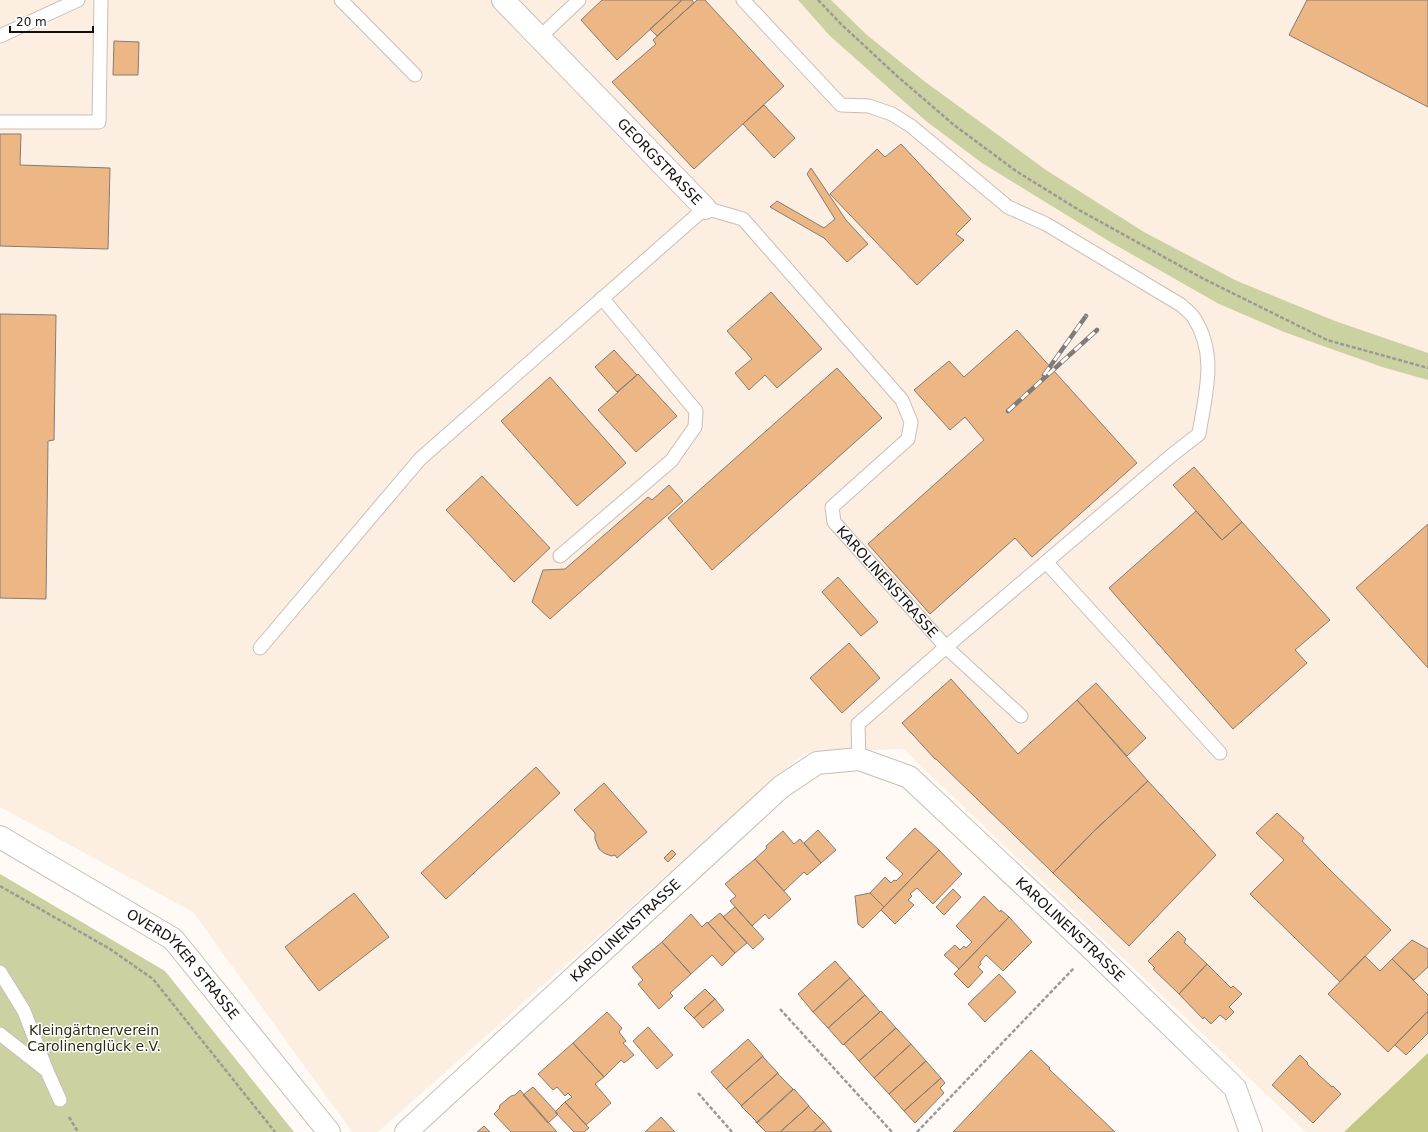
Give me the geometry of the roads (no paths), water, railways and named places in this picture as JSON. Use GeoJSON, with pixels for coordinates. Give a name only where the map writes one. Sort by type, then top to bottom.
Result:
{"type":"FeatureCollection","features":[{"type":"Feature","properties":{"kind":"street","name":"GEORGSTRASSE"},"geometry":{"type":"LineString","coordinates":[[503,0],[705,208]]}},
{"type":"Feature","properties":{"kind":"street","name":"KAROLINENSTRASSE"},"geometry":{"type":"LineString","coordinates":[[406,1132],[781,787],[817,763],[859,759],[909,777],[1092,949],[1234,1088],[1251,1132]]}},
{"type":"Feature","properties":{"kind":"street","name":"OVERDYKER STRASSE"},"geometry":{"type":"LineString","coordinates":[[0,837],[174,939],[329,1132]]}},
{"type":"Feature","properties":{"kind":"lane"},"geometry":{"type":"LineString","coordinates":[[0,36],[78,0]]}},
{"type":"Feature","properties":{"kind":"lane"},"geometry":{"type":"LineString","coordinates":[[0,122],[99,122],[100,0]]}},
{"type":"Feature","properties":{"kind":"lane"},"geometry":{"type":"LineString","coordinates":[[341,0],[414,74]]}},
{"type":"Feature","properties":{"kind":"lane"},"geometry":{"type":"LineString","coordinates":[[540,37],[579,0]]}},
{"type":"Feature","properties":{"kind":"lane"},"geometry":{"type":"LineString","coordinates":[[743,0],[842,105],[869,106],[892,114],[911,126],[1008,207],[1046,224],[1181,305],[1194,318],[1204,340],[1209,373],[1199,434],[946,647],[1021,716]]}},
{"type":"Feature","properties":{"kind":"lane"},"geometry":{"type":"LineString","coordinates":[[260,648],[420,459],[705,208]]}},
{"type":"Feature","properties":{"kind":"lane","name":"GEORGSTRASSE"},"geometry":{"type":"LineString","coordinates":[[705,208],[744,219],[902,400]]}},
{"type":"Feature","properties":{"kind":"lane"},"geometry":{"type":"LineString","coordinates":[[560,556],[670,461],[695,427],[696,411],[602,298]]}},
{"type":"Feature","properties":{"kind":"lane","name":"KAROLINENSTRASSE"},"geometry":{"type":"LineString","coordinates":[[859,759],[858,724],[946,647],[834,522],[832,507],[908,439],[912,422],[902,400]]}},
{"type":"Feature","properties":{"kind":"lane"},"geometry":{"type":"LineString","coordinates":[[1046,562],[1220,753]]}},
{"type":"Feature","properties":{"kind":"lane"},"geometry":{"type":"LineString","coordinates":[[0,972],[24,1010],[47,1071],[60,1100]]}},
{"type":"Feature","properties":{"kind":"lane"},"geometry":{"type":"LineString","coordinates":[[0,1034],[47,1071]]}},
{"type":"Feature","properties":{"kind":"railway"},"geometry":{"type":"LineString","coordinates":[[1044,375],[1086,316]]}},
{"type":"Feature","properties":{"kind":"railway"},"geometry":{"type":"LineString","coordinates":[[1008,411],[1097,330]]}},
{"type":"Feature","properties":{"kind":"park label","name":"Kleingärtnerverein Carolinenglück e.V."},"geometry":{"type":"Point","coordinates":[94,1038]}}]}
